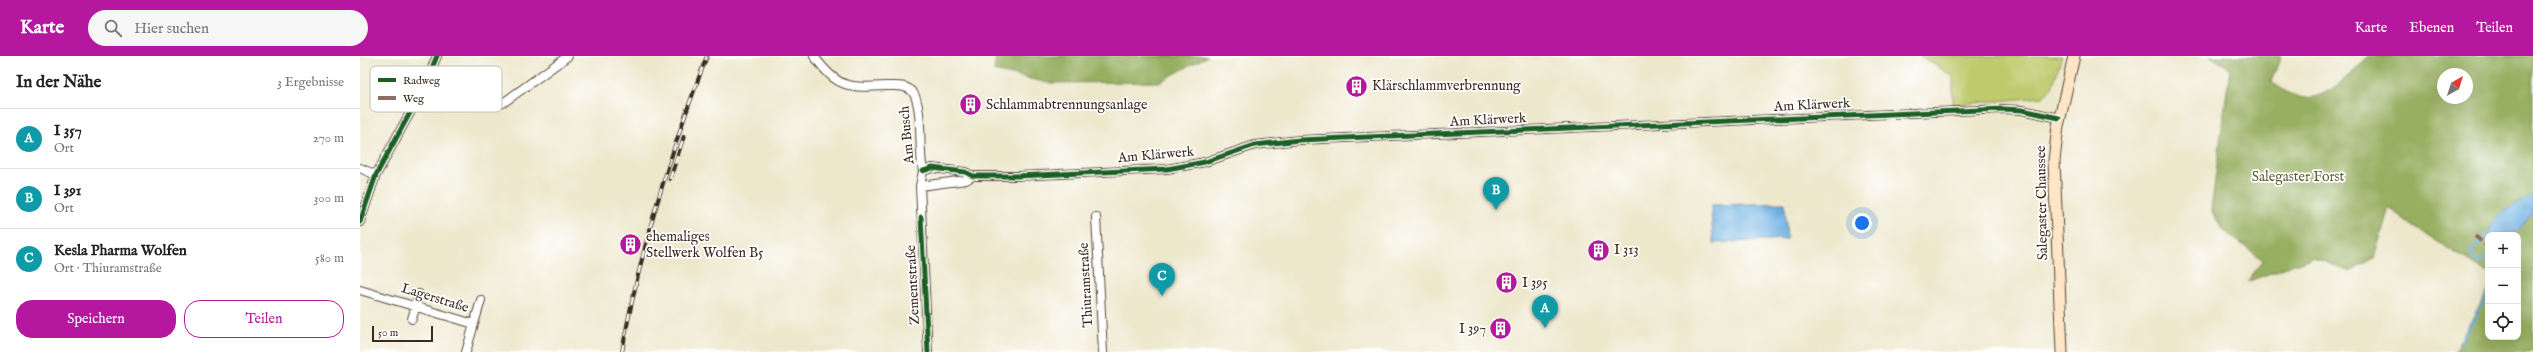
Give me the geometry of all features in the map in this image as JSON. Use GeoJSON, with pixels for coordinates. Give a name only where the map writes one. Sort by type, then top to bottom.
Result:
{"type":"FeatureCollection","features":[{"type":"Feature","properties":{"kind":"main road","name":"Salegaster Chaussee"},"geometry":{"type":"LineString","coordinates":[[2062,352],[2054,173],[2059,118],[2074,56]]}},
{"type":"Feature","properties":{"kind":"street"},"geometry":{"type":"LineString","coordinates":[[433,66],[437,56]]}},
{"type":"Feature","properties":{"kind":"street"},"geometry":{"type":"LineString","coordinates":[[502,103],[568,56]]}},
{"type":"Feature","properties":{"kind":"street","name":"Am Busch"},"geometry":{"type":"LineString","coordinates":[[814,56],[831,78],[846,86],[858,88],[897,86],[912,91],[918,104],[920,156],[923,170]]}},
{"type":"Feature","properties":{"kind":"street","name":"Am Klärwerk"},"geometry":{"type":"LineString","coordinates":[[920,186],[966,180],[973,176],[1177,168],[1205,162],[1250,146],[1286,140],[2003,109],[2022,110],[2059,118]]}},
{"type":"Feature","properties":{"kind":"street"},"geometry":{"type":"LineString","coordinates":[[360,222],[376,175],[410,112]]}},
{"type":"Feature","properties":{"kind":"street"},"geometry":{"type":"LineString","coordinates":[[360,168],[376,175]]}},
{"type":"Feature","properties":{"kind":"street","name":"Am Klärwerk"},"geometry":{"type":"LineString","coordinates":[[923,170],[932,168],[965,172],[973,176]]}},
{"type":"Feature","properties":{"kind":"street","name":"Zementstraße"},"geometry":{"type":"LineString","coordinates":[[923,170],[920,186],[928,352]]}},
{"type":"Feature","properties":{"kind":"street","name":"Thiuramstraße"},"geometry":{"type":"LineString","coordinates":[[1096,217],[1103,352]]}},
{"type":"Feature","properties":{"kind":"street","name":"Lagerstraße"},"geometry":{"type":"LineString","coordinates":[[360,290],[474,324],[466,352]]}},
{"type":"Feature","properties":{"kind":"street"},"geometry":{"type":"LineString","coordinates":[[412,319],[419,294]]}},
{"type":"Feature","properties":{"kind":"street"},"geometry":{"type":"LineString","coordinates":[[474,324],[481,300]]}},
{"type":"Feature","properties":{"kind":"green space"},"geometry":{"type":"Polygon","coordinates":[[[996,56],[1208,56],[1159,82],[1049,83],[994,71],[996,56]]]}},
{"type":"Feature","properties":{"kind":"green space"},"geometry":{"type":"Polygon","coordinates":[[[1920,56],[2062,56],[2052,88],[2043,97],[1953,105],[1953,76],[1920,56]]]}},
{"type":"Feature","properties":{"kind":"green space","name":"Salegaster Forst"},"geometry":{"type":"Polygon","coordinates":[[[2210,56],[2281,56],[2271,82],[2290,94],[2304,98],[2314,97],[2335,87],[2369,56],[2533,56],[2533,352],[2454,352],[2485,295],[2485,340],[2521,340],[2521,232],[2485,232],[2485,271],[2417,229],[2389,208],[2374,258],[2350,272],[2313,257],[2247,282],[2263,260],[2223,230],[2211,210],[2230,68],[2210,56]]]}},
{"type":"Feature","properties":{"kind":"water"},"geometry":{"type":"Polygon","coordinates":[[[2533,194],[2533,212],[2519,231],[2488,232],[2490,227],[2500,215],[2533,194]]]}},
{"type":"Feature","properties":{"kind":"water"},"geometry":{"type":"Polygon","coordinates":[[[1785,203],[1787,239],[1713,243],[1711,205],[1785,203]]]}},
{"type":"Feature","properties":{"kind":"waterway"},"geometry":{"type":"LineString","coordinates":[[2485,238],[2469,253],[2477,262],[2485,260]]}},
{"type":"Feature","properties":{"kind":"waterway"},"geometry":{"type":"LineString","coordinates":[[2460,343],[2485,299]]}},
{"type":"Feature","properties":{"kind":"railway"},"geometry":{"type":"LineString","coordinates":[[622,352],[629,314],[657,202],[693,92],[707,56]]}},
{"type":"Feature","properties":{"kind":"railway"},"geometry":{"type":"LineString","coordinates":[[670,179],[684,136]]}},
{"type":"Feature","properties":{"kind":"marked path"},"geometry":{"type":"LineString","coordinates":[[2475,236],[2485,244]]}},
{"type":"Feature","properties":{"kind":"cycle path"},"geometry":{"type":"LineString","coordinates":[[433,66],[437,56]]}},
{"type":"Feature","properties":{"kind":"cycle path"},"geometry":{"type":"LineString","coordinates":[[923,171],[932,168],[965,172],[973,176],[1017,176],[1167,169],[1205,162],[1255,145],[1300,140],[2003,109],[2022,110],[2059,118]]}},
{"type":"Feature","properties":{"kind":"cycle path"},"geometry":{"type":"LineString","coordinates":[[360,222],[376,175],[410,112]]}},
{"type":"Feature","properties":{"kind":"cycle path"},"geometry":{"type":"LineString","coordinates":[[921,217],[928,352]]}},
{"type":"Feature","properties":{"kind":"place","name":"Klärschlammverbrennung"},"geometry":{"type":"Point","coordinates":[1357,86]}},
{"type":"Feature","properties":{"kind":"place","name":"Schlammabtrennungsanlage"},"geometry":{"type":"Point","coordinates":[971,105]}},
{"type":"Feature","properties":{"kind":"place","name":"I 391"},"geometry":{"type":"Point","coordinates":[1496,210]}},
{"type":"Feature","properties":{"kind":"place","name":"ehemaliges Stellwerk Wolfen B5"},"geometry":{"type":"Point","coordinates":[630,245]}},
{"type":"Feature","properties":{"kind":"place","name":"I 313"},"geometry":{"type":"Point","coordinates":[1599,250]}},
{"type":"Feature","properties":{"kind":"place","name":"I 395"},"geometry":{"type":"Point","coordinates":[1507,283]}},
{"type":"Feature","properties":{"kind":"place","name":"Kesla Pharma Wolfen"},"geometry":{"type":"Point","coordinates":[1162,296]}},
{"type":"Feature","properties":{"kind":"place","name":"I 357"},"geometry":{"type":"Point","coordinates":[1545,328]}},
{"type":"Feature","properties":{"kind":"place","name":"I 397"},"geometry":{"type":"Point","coordinates":[1501,329]}}]}
